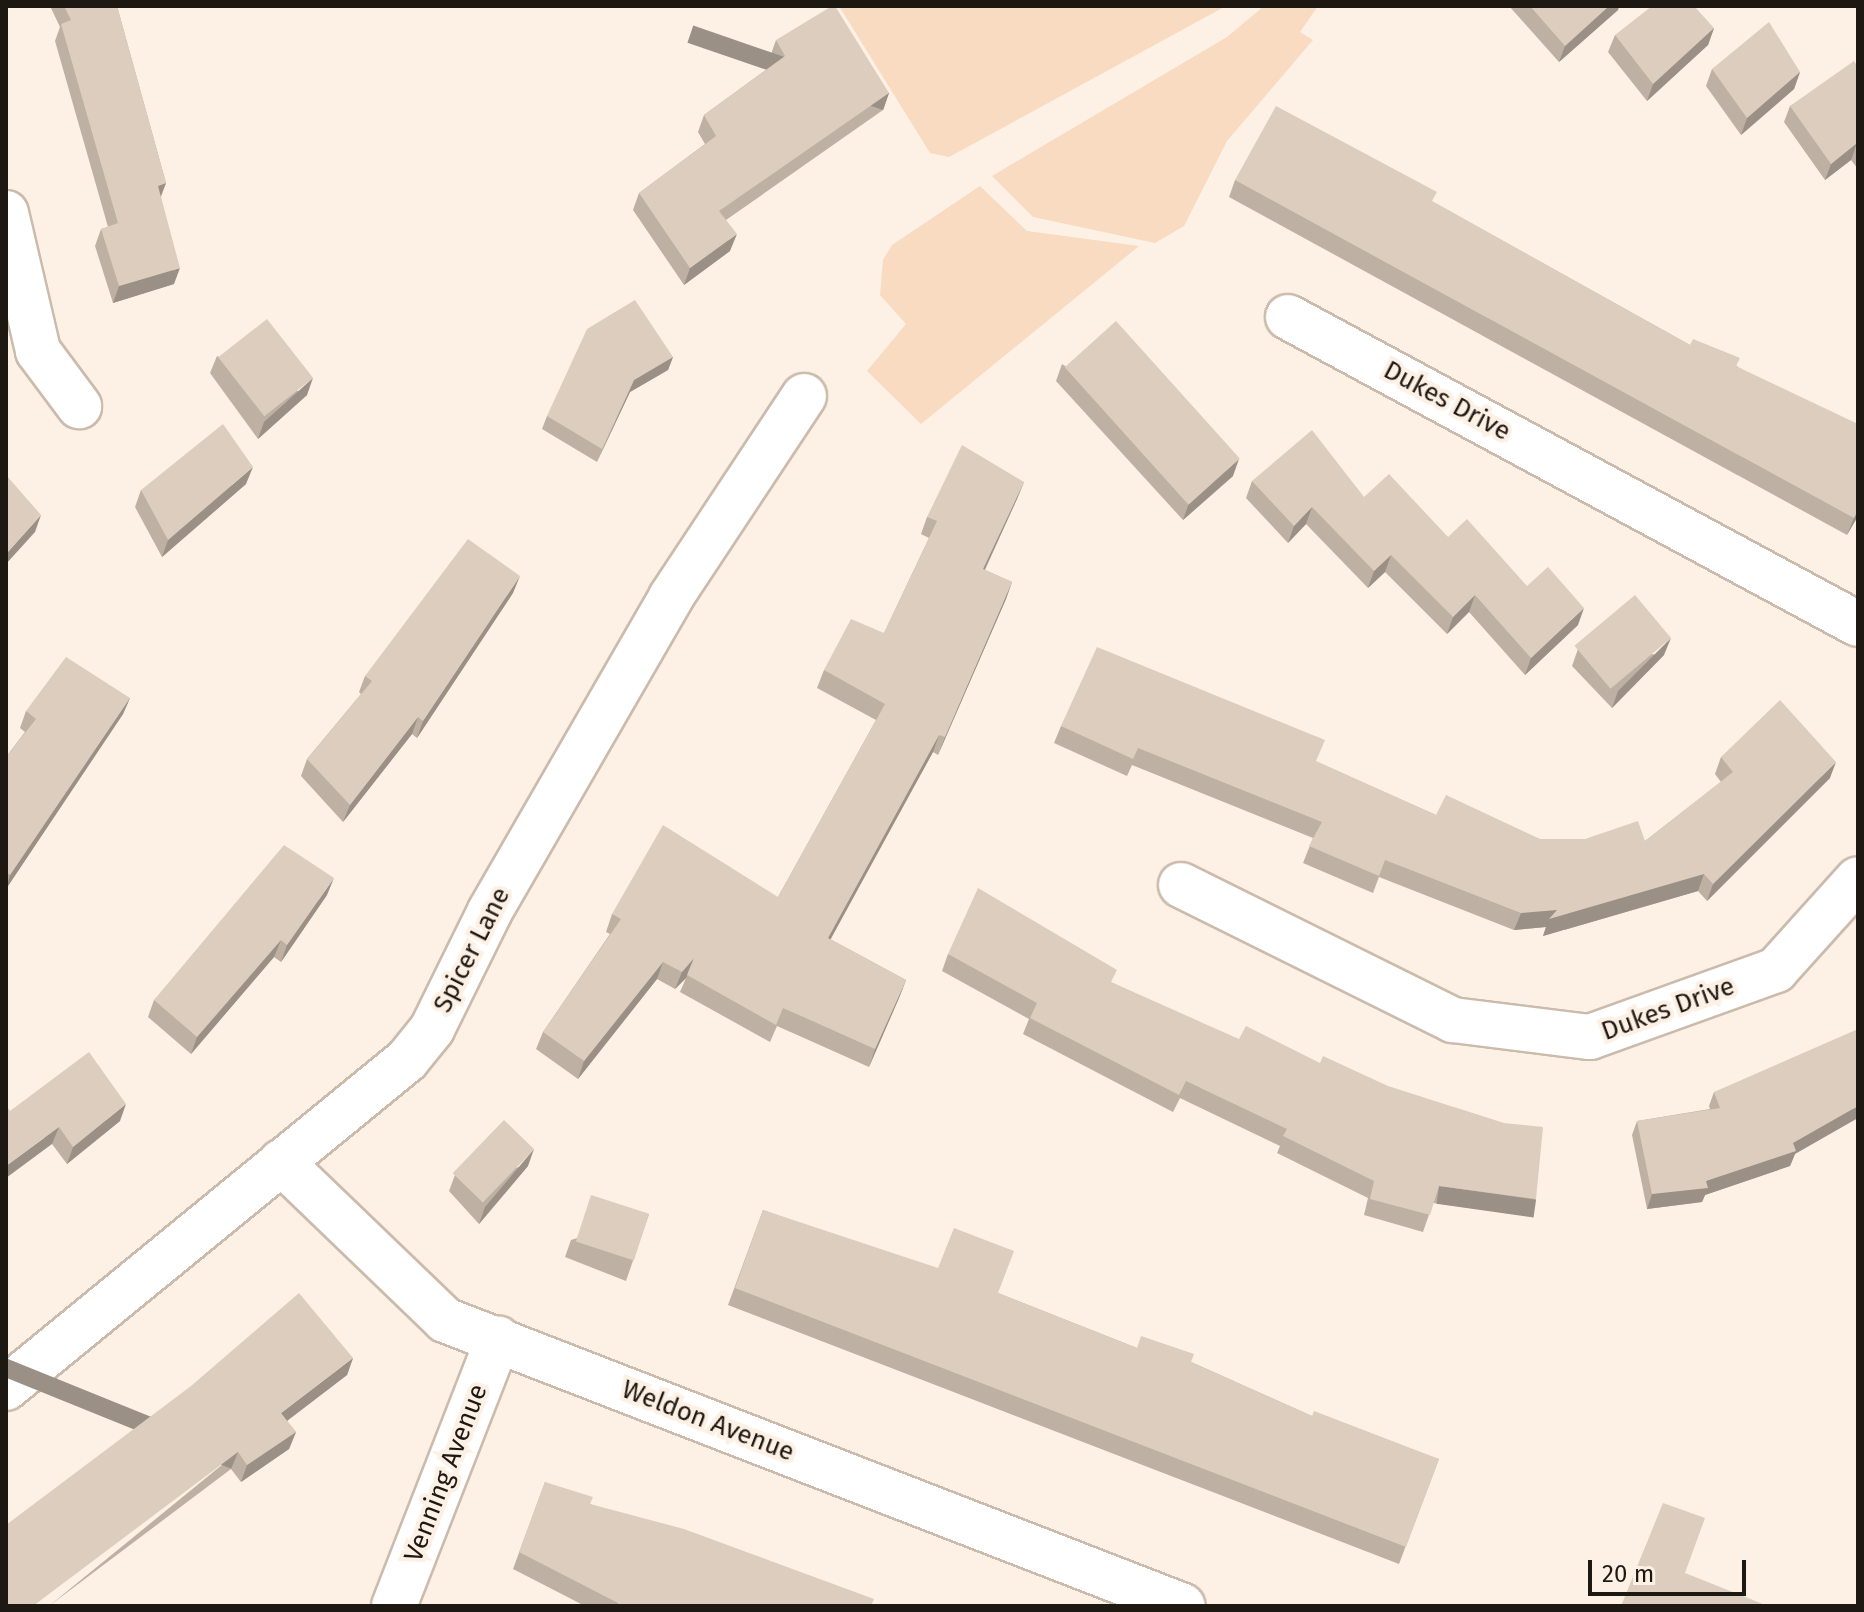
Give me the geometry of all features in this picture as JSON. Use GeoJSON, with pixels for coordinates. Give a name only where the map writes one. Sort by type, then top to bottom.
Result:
{"type":"FeatureCollection","features":[{"type":"Feature","properties":{"kind":"street"},"geometry":{"type":"LineString","coordinates":[[6,213],[38,351],[79,406]]}},
{"type":"Feature","properties":{"kind":"street","name":"Dukes Drive"},"geometry":{"type":"LineString","coordinates":[[1288,317],[1858,624]]}},
{"type":"Feature","properties":{"kind":"street","name":"Spicer Lane"},"geometry":{"type":"LineString","coordinates":[[6,1388],[407,1060],[432,1029],[490,911],[671,597],[804,396]]}},
{"type":"Feature","properties":{"kind":"street","name":"Dukes Drive"},"geometry":{"type":"LineString","coordinates":[[1181,885],[1453,1020],[1590,1037],[1776,970],[1858,879]]}},
{"type":"Feature","properties":{"kind":"street","name":"Weldon Avenue"},"geometry":{"type":"LineString","coordinates":[[281,1162],[445,1320],[1183,1606]]}},
{"type":"Feature","properties":{"kind":"street","name":"Venning Avenue"},"geometry":{"type":"LineString","coordinates":[[394,1606],[498,1339]]}},
{"type":"Feature","properties":{"kind":"shaded area"},"geometry":{"type":"Polygon","coordinates":[[[839,6],[1226,6],[949,157],[930,153],[839,6]]]}},
{"type":"Feature","properties":{"kind":"shaded area"},"geometry":{"type":"Polygon","coordinates":[[[1264,6],[1318,6],[1300,32],[1313,40],[1227,141],[1184,226],[1155,243],[1033,217],[992,176],[1227,37],[1264,6]]]}},
{"type":"Feature","properties":{"kind":"shaded area"},"geometry":{"type":"Polygon","coordinates":[[[980,186],[1027,231],[1139,246],[921,424],[867,371],[906,324],[880,295],[883,260],[892,245],[980,186]]]}},
{"type":"Feature","properties":{"kind":"building"},"geometry":{"type":"Polygon","coordinates":[[[64,6],[117,6],[166,183],[158,186],[180,268],[119,286],[101,229],[118,223],[61,24],[71,20],[64,6]]]}},
{"type":"Feature","properties":{"kind":"building"},"geometry":{"type":"Polygon","coordinates":[[[835,6],[889,93],[719,211],[737,234],[690,268],[639,193],[716,136],[704,115],[785,56],[776,40],[835,6]]]}},
{"type":"Feature","properties":{"kind":"building"},"geometry":{"type":"Polygon","coordinates":[[[1530,6],[1609,6],[1565,46],[1530,6]]]}},
{"type":"Feature","properties":{"kind":"building"},"geometry":{"type":"Polygon","coordinates":[[[1652,6],[1694,6],[1714,28],[1653,84],[1615,35],[1652,6]]]}},
{"type":"Feature","properties":{"kind":"building"},"geometry":{"type":"Polygon","coordinates":[[[1769,22],[1800,72],[1747,118],[1712,69],[1769,22]]]}},
{"type":"Feature","properties":{"kind":"building"},"geometry":{"type":"Polygon","coordinates":[[[1854,61],[1858,67],[1858,144],[1831,164],[1790,106],[1854,61]]]}},
{"type":"Feature","properties":{"kind":"building"},"geometry":{"type":"Polygon","coordinates":[[[1276,106],[1437,192],[1432,201],[1690,345],[1693,339],[1740,358],[1736,366],[1858,424],[1858,510],[1854,518],[1235,180],[1276,106]]]}},
{"type":"Feature","properties":{"kind":"building"},"geometry":{"type":"Polygon","coordinates":[[[635,300],[673,357],[634,380],[602,449],[547,416],[587,329],[635,300]]]}},
{"type":"Feature","properties":{"kind":"building"},"geometry":{"type":"Polygon","coordinates":[[[267,319],[313,378],[264,416],[218,357],[267,319]]]}},
{"type":"Feature","properties":{"kind":"building"},"geometry":{"type":"Polygon","coordinates":[[[1116,321],[1240,458],[1189,505],[1065,367],[1116,321]]]}},
{"type":"Feature","properties":{"kind":"building"},"geometry":{"type":"Polygon","coordinates":[[[223,424],[253,467],[168,540],[141,490],[223,424]]]}},
{"type":"Feature","properties":{"kind":"building"},"geometry":{"type":"Polygon","coordinates":[[[1312,430],[1364,497],[1389,474],[1448,537],[1467,519],[1527,586],[1548,567],[1584,608],[1531,658],[1475,595],[1453,617],[1391,555],[1374,571],[1312,507],[1294,526],[1252,481],[1312,430]]]}},
{"type":"Feature","properties":{"kind":"building"},"geometry":{"type":"Polygon","coordinates":[[[962,445],[1024,482],[983,569],[1012,582],[945,737],[939,735],[828,938],[906,980],[875,1049],[783,1008],[776,1025],[687,975],[694,958],[682,972],[663,962],[584,1061],[543,1032],[621,919],[612,914],[663,825],[778,897],[885,704],[824,670],[851,619],[884,633],[937,521],[927,517],[962,445]]]}},
{"type":"Feature","properties":{"kind":"building"},"geometry":{"type":"Polygon","coordinates":[[[6,475],[41,515],[6,554],[6,475]]]}},
{"type":"Feature","properties":{"kind":"building"},"geometry":{"type":"Polygon","coordinates":[[[468,539],[520,576],[423,721],[418,717],[350,805],[307,759],[372,681],[365,676],[468,539]]]}},
{"type":"Feature","properties":{"kind":"building"},"geometry":{"type":"Polygon","coordinates":[[[1635,595],[1671,638],[1610,689],[1574,646],[1635,595]]]}},
{"type":"Feature","properties":{"kind":"building"},"geometry":{"type":"Polygon","coordinates":[[[1097,647],[1325,740],[1316,761],[1436,815],[1446,795],[1540,839],[1585,839],[1638,821],[1645,841],[1733,772],[1721,757],[1780,700],[1836,762],[1713,884],[1704,874],[1549,919],[1557,910],[1521,913],[1385,860],[1379,876],[1309,846],[1322,822],[1138,748],[1133,759],[1061,726],[1097,647]]]}},
{"type":"Feature","properties":{"kind":"building"},"geometry":{"type":"Polygon","coordinates":[[[66,657],[130,698],[10,875],[6,872],[6,757],[36,719],[26,711],[66,657]]]}},
{"type":"Feature","properties":{"kind":"building"},"geometry":{"type":"Polygon","coordinates":[[[284,845],[334,878],[287,945],[281,940],[197,1037],[154,1000],[284,845]]]}},
{"type":"Feature","properties":{"kind":"building"},"geometry":{"type":"Polygon","coordinates":[[[978,888],[1117,970],[1111,982],[1239,1039],[1246,1026],[1320,1063],[1323,1056],[1388,1086],[1504,1123],[1543,1127],[1536,1199],[1439,1186],[1430,1215],[1370,1199],[1374,1181],[1283,1136],[1287,1129],[1186,1081],[1179,1095],[1030,1018],[1037,1003],[948,954],[978,888]]]}},
{"type":"Feature","properties":{"kind":"building"},"geometry":{"type":"Polygon","coordinates":[[[1858,1029],[1858,1106],[1793,1143],[1796,1151],[1706,1181],[1708,1188],[1652,1194],[1637,1121],[1720,1108],[1714,1092],[1858,1029]]]}},
{"type":"Feature","properties":{"kind":"building"},"geometry":{"type":"Polygon","coordinates":[[[89,1052],[126,1104],[73,1147],[59,1127],[6,1166],[6,1105],[10,1111],[89,1052]]]}},
{"type":"Feature","properties":{"kind":"building"},"geometry":{"type":"Polygon","coordinates":[[[504,1120],[534,1149],[483,1202],[453,1173],[504,1120]]]}},
{"type":"Feature","properties":{"kind":"building"},"geometry":{"type":"Polygon","coordinates":[[[591,1195],[649,1214],[634,1260],[576,1242],[591,1195]]]}},
{"type":"Feature","properties":{"kind":"building"},"geometry":{"type":"Polygon","coordinates":[[[763,1210],[938,1268],[954,1228],[1014,1251],[998,1293],[1137,1348],[1141,1336],[1194,1354],[1191,1362],[1312,1416],[1314,1411],[1439,1459],[1406,1547],[735,1288],[763,1210]]]}},
{"type":"Feature","properties":{"kind":"building"},"geometry":{"type":"Polygon","coordinates":[[[299,1293],[353,1358],[281,1413],[296,1432],[247,1465],[238,1452],[33,1606],[6,1606],[6,1525],[191,1386],[299,1293]]]}},
{"type":"Feature","properties":{"kind":"building"},"geometry":{"type":"Polygon","coordinates":[[[545,1482],[593,1497],[590,1504],[684,1529],[874,1599],[871,1606],[617,1606],[618,1603],[519,1552],[545,1482]]]}},
{"type":"Feature","properties":{"kind":"building"},"geometry":{"type":"Polygon","coordinates":[[[1663,1503],[1705,1518],[1685,1573],[1768,1606],[1621,1606],[1663,1503]]]}}]}
